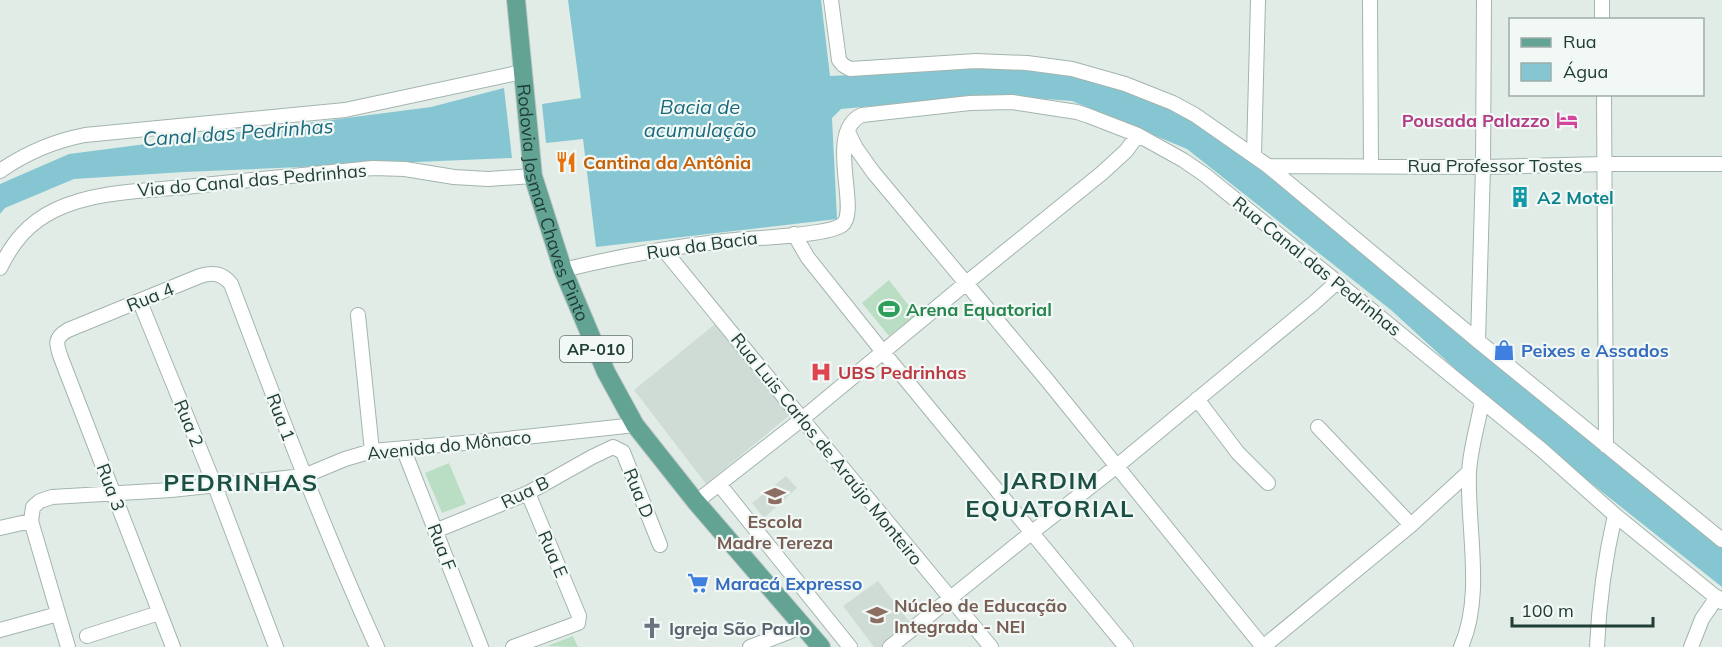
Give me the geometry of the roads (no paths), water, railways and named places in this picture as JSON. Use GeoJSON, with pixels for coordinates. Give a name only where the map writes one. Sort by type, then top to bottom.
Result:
{"type":"FeatureCollection","features":[{"type":"Feature","properties":{"kind":"main road","name":"Rodovia Josmar Chaves Pinto"},"geometry":{"type":"LineString","coordinates":[[516,0],[533,176],[563,270],[606,372],[634,425],[696,502],[821,647]]}},
{"type":"Feature","properties":{"kind":"street"},"geometry":{"type":"LineString","coordinates":[[831,0],[839,60],[847,68],[855,70],[997,60],[1072,69],[1125,84],[1173,103],[1195,115],[1268,166],[1722,540]]}},
{"type":"Feature","properties":{"kind":"street"},"geometry":{"type":"LineString","coordinates":[[1254,155],[1258,0]]}},
{"type":"Feature","properties":{"kind":"street"},"geometry":{"type":"LineString","coordinates":[[1370,0],[1371,165]]}},
{"type":"Feature","properties":{"kind":"street"},"geometry":{"type":"LineString","coordinates":[[1478,341],[1483,167],[1484,0]]}},
{"type":"Feature","properties":{"kind":"street"},"geometry":{"type":"LineString","coordinates":[[1602,0],[1602,18]]}},
{"type":"Feature","properties":{"kind":"street"},"geometry":{"type":"LineString","coordinates":[[0,171],[38,149],[65,139],[85,135],[345,110],[522,72]]}},
{"type":"Feature","properties":{"kind":"street"},"geometry":{"type":"LineString","coordinates":[[1604,96],[1606,446]]}},
{"type":"Feature","properties":{"kind":"street","name":"Rua Canal das Pedrinhas"},"geometry":{"type":"LineString","coordinates":[[847,130],[855,118],[869,113],[1001,102],[1077,112],[1138,135],[1205,175],[1542,450],[1615,515],[1719,599]]}},
{"type":"Feature","properties":{"kind":"street"},"geometry":{"type":"LineString","coordinates":[[847,130],[856,148],[873,172],[1117,466],[1263,647],[1411,525],[1469,472]]}},
{"type":"Feature","properties":{"kind":"street","name":"Rua da Bacia"},"geometry":{"type":"LineString","coordinates":[[563,270],[602,260],[664,250],[724,241],[823,231],[843,225],[848,210],[844,170],[847,130]]}},
{"type":"Feature","properties":{"kind":"street"},"geometry":{"type":"LineString","coordinates":[[696,502],[802,419],[1118,160],[1138,135]]}},
{"type":"Feature","properties":{"kind":"street","name":"Rua Professor Tostes"},"geometry":{"type":"LineString","coordinates":[[1268,166],[1483,167],[1722,164]]}},
{"type":"Feature","properties":{"kind":"street","name":"Via do Canal das Pedrinhas"},"geometry":{"type":"LineString","coordinates":[[0,268],[10,247],[27,227],[57,209],[111,194],[373,168],[405,169],[454,177],[488,179],[533,176]]}},
{"type":"Feature","properties":{"kind":"street"},"geometry":{"type":"LineString","coordinates":[[794,234],[808,258],[883,352],[1126,647]]}},
{"type":"Feature","properties":{"kind":"street","name":"Rua Luis Carlos de Araújo Monteiro"},"geometry":{"type":"LineString","coordinates":[[664,250],[991,647]]}},
{"type":"Feature","properties":{"kind":"street","name":"Rua 4"},"geometry":{"type":"LineString","coordinates":[[68,330],[208,273],[220,274],[231,284]]}},
{"type":"Feature","properties":{"kind":"street"},"geometry":{"type":"LineString","coordinates":[[890,647],[1117,466],[1337,282]]}},
{"type":"Feature","properties":{"kind":"street","name":"Rua 1"},"geometry":{"type":"LineString","coordinates":[[231,284],[304,477],[376,647]]}},
{"type":"Feature","properties":{"kind":"street","name":"Rua 2"},"geometry":{"type":"LineString","coordinates":[[140,302],[215,486],[276,647]]}},
{"type":"Feature","properties":{"kind":"street"},"geometry":{"type":"LineString","coordinates":[[358,315],[372,451]]}},
{"type":"Feature","properties":{"kind":"street","name":"Rua 3"},"geometry":{"type":"LineString","coordinates":[[68,330],[59,335],[58,350],[173,647]]}},
{"type":"Feature","properties":{"kind":"street"},"geometry":{"type":"LineString","coordinates":[[1197,399],[1238,453],[1268,483]]}},
{"type":"Feature","properties":{"kind":"street"},"geometry":{"type":"LineString","coordinates":[[1461,647],[1468,625],[1472,590],[1473,546],[1469,472],[1482,401]]}},
{"type":"Feature","properties":{"kind":"street","name":"Avenida do Mônaco"},"geometry":{"type":"LineString","coordinates":[[31,521],[31,513],[35,504],[52,497],[215,486],[304,477],[345,459],[372,451],[634,425]]}},
{"type":"Feature","properties":{"kind":"street"},"geometry":{"type":"LineString","coordinates":[[1318,427],[1411,525]]}},
{"type":"Feature","properties":{"kind":"street","name":"Rua B"},"geometry":{"type":"LineString","coordinates":[[435,531],[528,493],[613,447]]}},
{"type":"Feature","properties":{"kind":"street","name":"Rua D"},"geometry":{"type":"LineString","coordinates":[[613,447],[623,452],[660,545]]}},
{"type":"Feature","properties":{"kind":"street","name":"Rua F"},"geometry":{"type":"LineString","coordinates":[[403,448],[481,647]]}},
{"type":"Feature","properties":{"kind":"street"},"geometry":{"type":"LineString","coordinates":[[719,484],[850,647]]}},
{"type":"Feature","properties":{"kind":"street","name":"Rua E"},"geometry":{"type":"LineString","coordinates":[[513,647],[578,623],[579,616],[528,493]]}},
{"type":"Feature","properties":{"kind":"street"},"geometry":{"type":"LineString","coordinates":[[1597,647],[1604,570],[1615,515]]}},
{"type":"Feature","properties":{"kind":"street"},"geometry":{"type":"LineString","coordinates":[[0,528],[31,521],[68,647]]}},
{"type":"Feature","properties":{"kind":"street"},"geometry":{"type":"LineString","coordinates":[[1691,647],[1702,619],[1719,599]]}},
{"type":"Feature","properties":{"kind":"street"},"geometry":{"type":"LineString","coordinates":[[87,636],[159,613]]}},
{"type":"Feature","properties":{"kind":"street"},"geometry":{"type":"LineString","coordinates":[[0,630],[58,614]]}},
{"type":"Feature","properties":{"kind":"street"},"geometry":{"type":"LineString","coordinates":[[750,647],[804,626]]}},
{"type":"Feature","properties":{"kind":"water","name":"Bacia de acumulação"},"geometry":{"type":"Polygon","coordinates":[[[568,0],[821,0],[830,76],[1028,66],[1109,84],[1184,116],[1270,175],[1722,547],[1722,587],[1509,418],[1391,310],[1187,149],[1072,101],[1006,96],[968,97],[841,109],[832,118],[837,219],[596,247],[583,139],[546,143],[542,104],[581,98],[568,0]]]}},
{"type":"Feature","properties":{"kind":"water"},"geometry":{"type":"Polygon","coordinates":[[[504,88],[512,158],[74,179],[5,208],[0,214],[0,184],[69,154],[431,107],[504,88]]]}},
{"type":"Feature","properties":{"kind":"place","name":"Pousada Palazzo"},"geometry":{"type":"Point","coordinates":[1567,120]}},
{"type":"Feature","properties":{"kind":"place","name":"Cantina da Antônia"},"geometry":{"type":"Point","coordinates":[566,162]}},
{"type":"Feature","properties":{"kind":"place","name":"A2 Motel"},"geometry":{"type":"Point","coordinates":[1520,197]}},
{"type":"Feature","properties":{"kind":"place","name":"Arena Equatorial"},"geometry":{"type":"Point","coordinates":[889,309]}},
{"type":"Feature","properties":{"kind":"place","name":"Peixes e Assados"},"geometry":{"type":"Point","coordinates":[1504,350]}},
{"type":"Feature","properties":{"kind":"place","name":"UBS Pedrinhas"},"geometry":{"type":"Point","coordinates":[821,372]}},
{"type":"Feature","properties":{"kind":"place","name":"Escola Madre Tereza"},"geometry":{"type":"Point","coordinates":[775,496]}},
{"type":"Feature","properties":{"kind":"place","name":"Maracá Expresso"},"geometry":{"type":"Point","coordinates":[698,583]}},
{"type":"Feature","properties":{"kind":"place","name":"Núcleo de Educação Integrada - NEI"},"geometry":{"type":"Point","coordinates":[877,615]}},
{"type":"Feature","properties":{"kind":"place","name":"Igreja São Paulo"},"geometry":{"type":"Point","coordinates":[652,628]}},
{"type":"Feature","properties":{"kind":"district","name":"PEDRINHAS"},"geometry":{"type":"Point","coordinates":[241,482]}},
{"type":"Feature","properties":{"kind":"district","name":"JARDIM EQUATORIAL"},"geometry":{"type":"Point","coordinates":[1050,494]}},
{"type":"Feature","properties":{"kind":"water label","name":"Canal das Pedrinhas"},"geometry":{"type":"Point","coordinates":[238,132]}}]}
